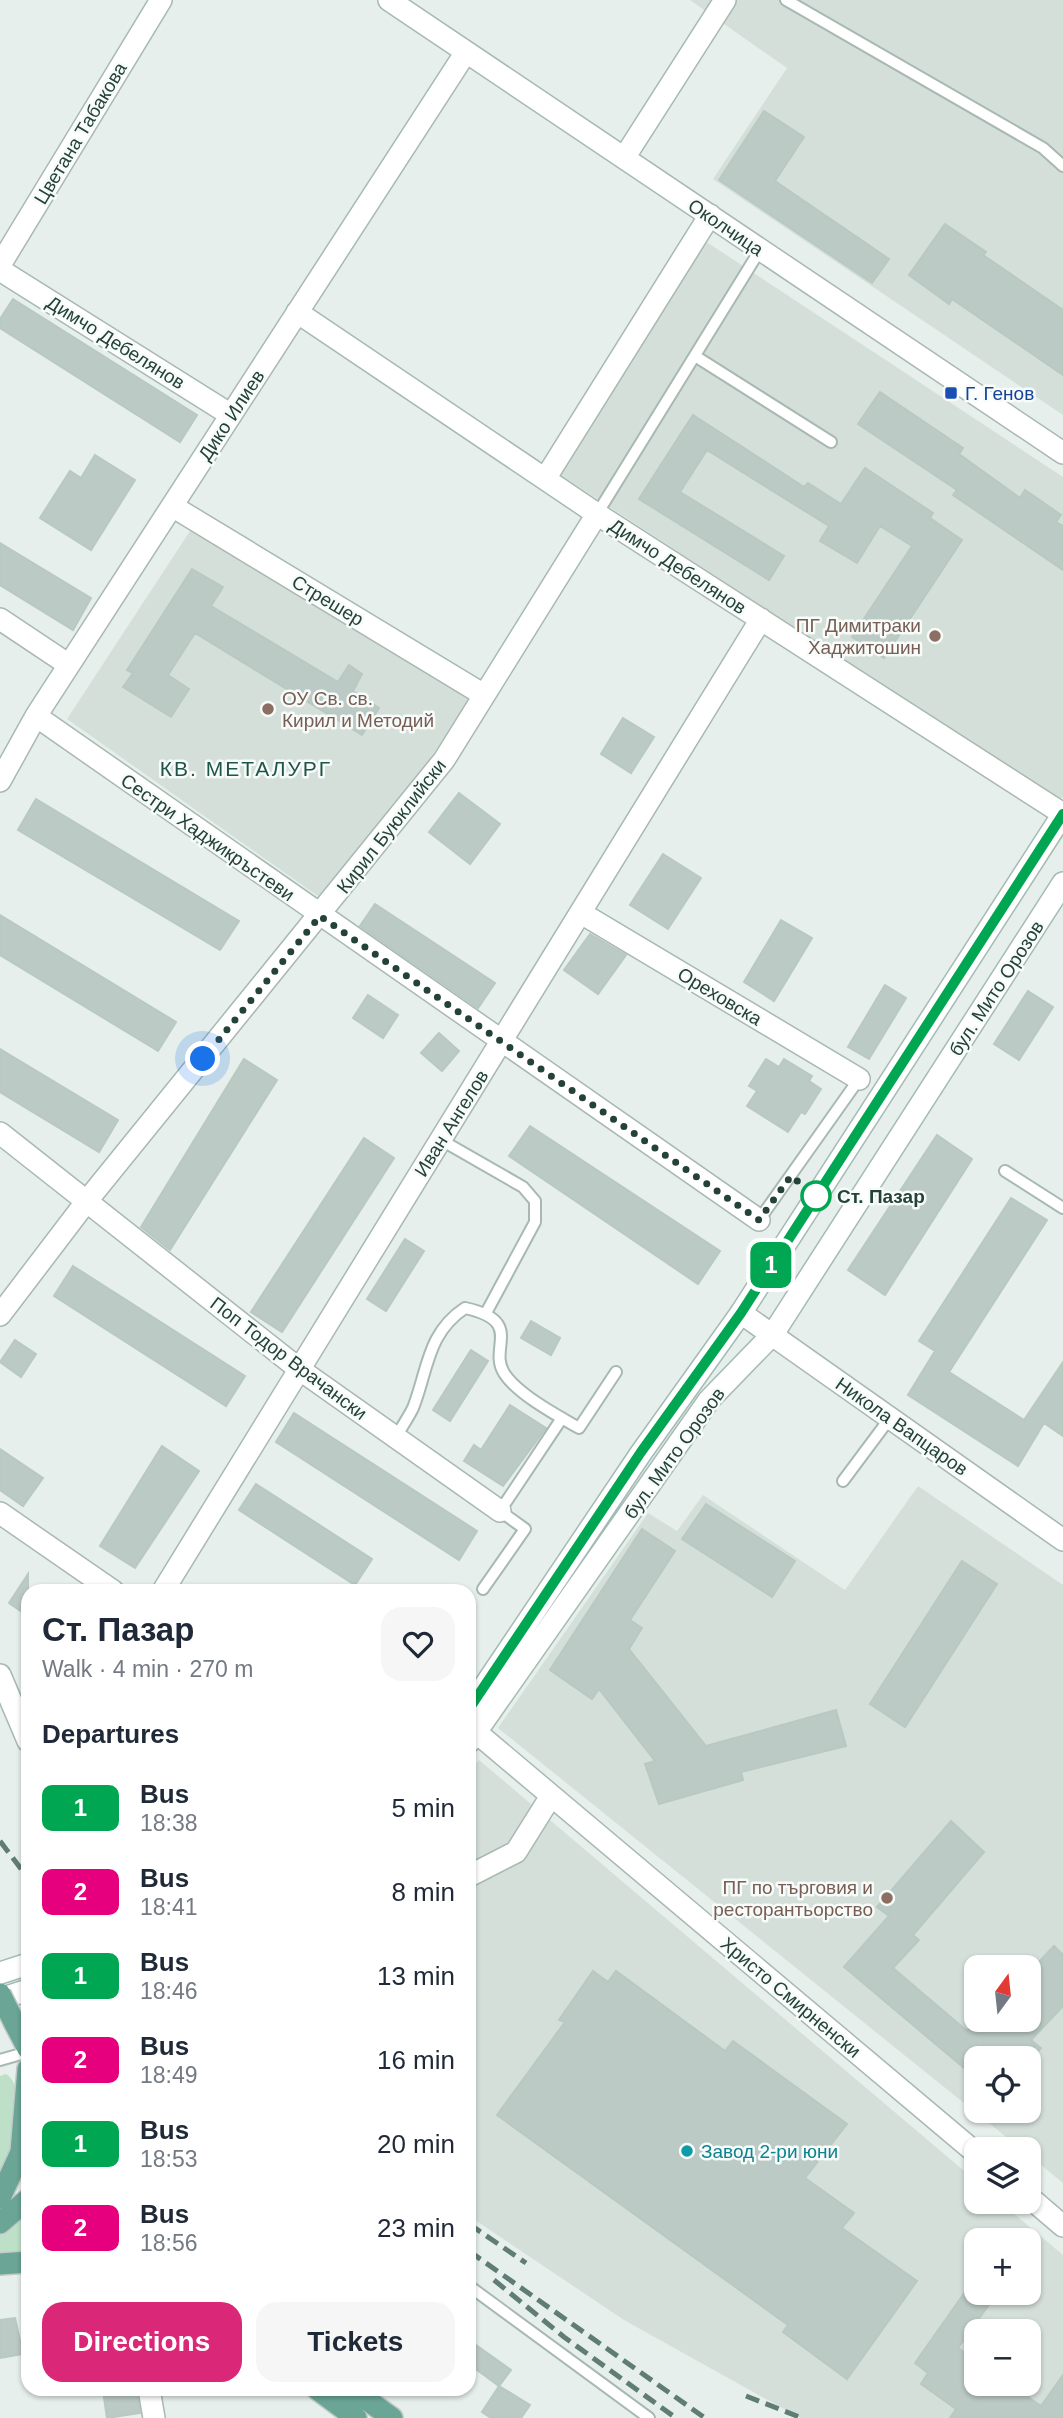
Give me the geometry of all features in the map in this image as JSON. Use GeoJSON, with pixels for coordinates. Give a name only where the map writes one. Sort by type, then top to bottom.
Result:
{"type":"FeatureCollection","features":[{"type":"Feature","properties":{"kind":"main road"},"geometry":{"type":"LineString","coordinates":[[0,1997],[21,2036]]}},
{"type":"Feature","properties":{"kind":"main road"},"geometry":{"type":"LineString","coordinates":[[0,2223],[11,2204],[21,2152]]}},
{"type":"Feature","properties":{"kind":"main road"},"geometry":{"type":"LineString","coordinates":[[0,2264],[21,2262]]}},
{"type":"Feature","properties":{"kind":"main road"},"geometry":{"type":"LineString","coordinates":[[326,2396],[356,2418]]}},
{"type":"Feature","properties":{"kind":"main road"},"geometry":{"type":"LineString","coordinates":[[362,2396],[392,2418]]}},
{"type":"Feature","properties":{"kind":"street","name":"Цветана Табакова"},"geometry":{"type":"LineString","coordinates":[[0,267],[160,0]]}},
{"type":"Feature","properties":{"kind":"street","name":"Околчица"},"geometry":{"type":"LineString","coordinates":[[389,0],[1063,453]]}},
{"type":"Feature","properties":{"kind":"street"},"geometry":{"type":"LineString","coordinates":[[624,158],[725,0]]}},
{"type":"Feature","properties":{"kind":"street","name":"Дико Илиев"},"geometry":{"type":"LineString","coordinates":[[0,781],[36,716],[466,52]]}},
{"type":"Feature","properties":{"kind":"street"},"geometry":{"type":"LineString","coordinates":[[545,479],[709,215]]}},
{"type":"Feature","properties":{"kind":"street","name":"Димчо Дебелянов"},"geometry":{"type":"LineString","coordinates":[[0,267],[231,415]]}},
{"type":"Feature","properties":{"kind":"street","name":"Димчо Дебелянов"},"geometry":{"type":"LineString","coordinates":[[297,312],[597,514],[1063,814]]}},
{"type":"Feature","properties":{"kind":"street","name":"Стрешер"},"geometry":{"type":"LineString","coordinates":[[172,506],[484,695]]}},
{"type":"Feature","properties":{"kind":"street","name":"Кирил Буюклийски"},"geometry":{"type":"LineString","coordinates":[[0,1315],[86,1202],[444,760],[597,514]]}},
{"type":"Feature","properties":{"kind":"street"},"geometry":{"type":"LineString","coordinates":[[0,619],[69,665]]}},
{"type":"Feature","properties":{"kind":"street","name":"Иван Ангелов"},"geometry":{"type":"LineString","coordinates":[[167,1584],[761,619]]}},
{"type":"Feature","properties":{"kind":"street","name":"Сестри Хаджикръстеви"},"geometry":{"type":"LineString","coordinates":[[36,716],[759,1220]]}},
{"type":"Feature","properties":{"kind":"street","name":"бул. Мито Орозов"},"geometry":{"type":"LineString","coordinates":[[476,1699],[641,1452],[741,1313],[1063,814]]}},
{"type":"Feature","properties":{"kind":"street","name":"бул. Мито Орозов"},"geometry":{"type":"LineString","coordinates":[[476,1734],[709,1400],[773,1334],[1063,883]]}},
{"type":"Feature","properties":{"kind":"street","name":"Ореховска"},"geometry":{"type":"LineString","coordinates":[[581,913],[859,1079]]}},
{"type":"Feature","properties":{"kind":"street","name":"Поп Тодор Врачански"},"geometry":{"type":"LineString","coordinates":[[0,1133],[299,1369],[500,1511]]}},
{"type":"Feature","properties":{"kind":"street","name":"Никола Вапцаров"},"geometry":{"type":"LineString","coordinates":[[741,1313],[1063,1540]]}},
{"type":"Feature","properties":{"kind":"street"},"geometry":{"type":"LineString","coordinates":[[0,1513],[103,1584]]}},
{"type":"Feature","properties":{"kind":"street"},"geometry":{"type":"LineString","coordinates":[[0,1675],[21,1724]]}},
{"type":"Feature","properties":{"kind":"street","name":"Христо Смирненски"},"geometry":{"type":"LineString","coordinates":[[476,1740],[551,1796],[964,2143]]}},
{"type":"Feature","properties":{"kind":"street"},"geometry":{"type":"LineString","coordinates":[[476,1873],[516,1852],[551,1796]]}},
{"type":"Feature","properties":{"kind":"street"},"geometry":{"type":"LineString","coordinates":[[0,1973],[21,1966]]}},
{"type":"Feature","properties":{"kind":"street"},"geometry":{"type":"LineString","coordinates":[[0,1997],[21,1992]]}},
{"type":"Feature","properties":{"kind":"street"},"geometry":{"type":"LineString","coordinates":[[1041,2207],[1063,2226]]}},
{"type":"Feature","properties":{"kind":"street"},"geometry":{"type":"LineString","coordinates":[[150,2396],[154,2418]]}},
{"type":"Feature","properties":{"kind":"lane"},"geometry":{"type":"LineString","coordinates":[[786,0],[1042,148],[1063,166]]}},
{"type":"Feature","properties":{"kind":"lane"},"geometry":{"type":"LineString","coordinates":[[597,514],[760,250]]}},
{"type":"Feature","properties":{"kind":"lane"},"geometry":{"type":"LineString","coordinates":[[695,356],[831,442]]}},
{"type":"Feature","properties":{"kind":"lane"},"geometry":{"type":"LineString","coordinates":[[759,1220],[859,1079]]}},
{"type":"Feature","properties":{"kind":"lane"},"geometry":{"type":"LineString","coordinates":[[441,1140],[523,1187],[535,1202],[535,1222],[486,1313]]}},
{"type":"Feature","properties":{"kind":"lane"},"geometry":{"type":"LineString","coordinates":[[1005,1171],[1063,1208]]}},
{"type":"Feature","properties":{"kind":"lane"},"geometry":{"type":"LineString","coordinates":[[396,1437],[413,1408],[436,1339],[448,1319],[465,1308],[486,1313],[502,1334],[502,1370],[512,1383],[579,1428],[616,1373]]}},
{"type":"Feature","properties":{"kind":"lane"},"geometry":{"type":"LineString","coordinates":[[500,1511],[562,1418]]}},
{"type":"Feature","properties":{"kind":"lane"},"geometry":{"type":"LineString","coordinates":[[843,1481],[890,1418]]}},
{"type":"Feature","properties":{"kind":"lane","name":"Поп Тодор Врачански"},"geometry":{"type":"LineString","coordinates":[[483,1589],[525,1529],[500,1511]]}},
{"type":"Feature","properties":{"kind":"lane"},"geometry":{"type":"LineString","coordinates":[[0,2060],[21,2052]]}},
{"type":"Feature","properties":{"kind":"lane"},"geometry":{"type":"LineString","coordinates":[[476,2291],[649,2418]]}},
{"type":"Feature","properties":{"kind":"shaded area"},"geometry":{"type":"Polygon","coordinates":[[[690,0],[1063,0],[1063,415],[713,179],[787,68],[690,0]]]}},
{"type":"Feature","properties":{"kind":"shaded area","name":"ПГ Димитраки Хаджитошин"},"geometry":{"type":"Polygon","coordinates":[[[699,237],[1063,477],[1063,796],[1060,801],[550,468],[699,237]]]}},
{"type":"Feature","properties":{"kind":"shaded area","name":"ОУ Св. св. Кирил и Методий"},"geometry":{"type":"Polygon","coordinates":[[[192,528],[470,699],[429,760],[322,899],[67,719],[192,528]]]}},
{"type":"Feature","properties":{"kind":"shaded area"},"geometry":{"type":"Polygon","coordinates":[[[918,1486],[1063,1585],[1063,2183],[1041,2165],[1041,2137],[1006,2137],[989,2123],[1041,2123],[1041,2046],[964,2046],[964,2103],[498,1728],[648,1513],[677,1531],[703,1495],[845,1590],[918,1486]]]}},
{"type":"Feature","properties":{"kind":"shaded area"},"geometry":{"type":"Polygon","coordinates":[[[479,1760],[964,2171],[964,2214],[1014,2214],[1031,2228],[964,2228],[964,2305],[1041,2305],[1041,2236],[1063,2255],[1063,2418],[800,2418],[624,2320],[476,2221],[476,1764],[479,1760]]]}},
{"type":"Feature","properties":{"kind":"green space"},"geometry":{"type":"Polygon","coordinates":[[[6,2074],[16,2087],[20,2130],[16,2153],[0,2184],[0,2076],[6,2074]]]}},
{"type":"Feature","properties":{"kind":"green space"},"geometry":{"type":"Polygon","coordinates":[[[21,2219],[21,2254],[0,2256],[0,2234],[21,2219]]]}},
{"type":"Feature","properties":{"kind":"building"},"geometry":{"type":"Polygon","coordinates":[[[764,111],[804,137],[775,181],[889,259],[872,283],[719,180],[764,111]]]}},
{"type":"Feature","properties":{"kind":"building"},"geometry":{"type":"Polygon","coordinates":[[[945,224],[986,252],[983,255],[1063,310],[1063,375],[952,299],[949,304],[909,275],[945,224]]]}},
{"type":"Feature","properties":{"kind":"building"},"geometry":{"type":"Polygon","coordinates":[[[13,299],[197,415],[180,442],[0,328],[0,319],[13,299]]]}},
{"type":"Feature","properties":{"kind":"building"},"geometry":{"type":"Polygon","coordinates":[[[880,392],[963,448],[959,454],[1020,498],[1025,490],[1061,515],[1056,522],[1063,526],[1063,570],[953,495],[957,490],[858,424],[880,392]]]}},
{"type":"Feature","properties":{"kind":"building"},"geometry":{"type":"Polygon","coordinates":[[[693,415],[804,487],[808,483],[841,504],[865,468],[933,513],[930,518],[962,540],[884,658],[852,637],[912,546],[880,526],[857,563],[820,541],[829,526],[707,450],[680,492],[784,556],[769,580],[639,499],[693,415]]]}},
{"type":"Feature","properties":{"kind":"building"},"geometry":{"type":"Polygon","coordinates":[[[95,455],[135,480],[91,550],[40,518],[70,471],[81,478],[95,455]]]}},
{"type":"Feature","properties":{"kind":"building"},"geometry":{"type":"Polygon","coordinates":[[[0,543],[91,598],[73,630],[0,585],[0,543]]]}},
{"type":"Feature","properties":{"kind":"building"},"geometry":{"type":"Polygon","coordinates":[[[192,569],[223,587],[211,606],[338,682],[349,665],[362,674],[353,691],[379,708],[362,735],[195,633],[168,675],[189,689],[171,717],[123,687],[133,673],[127,670],[192,569]]]}},
{"type":"Feature","properties":{"kind":"building"},"geometry":{"type":"Polygon","coordinates":[[[623,718],[654,737],[631,773],[601,754],[623,718]]]}},
{"type":"Feature","properties":{"kind":"building"},"geometry":{"type":"Polygon","coordinates":[[[459,793],[500,824],[470,864],[429,832],[459,793]]]}},
{"type":"Feature","properties":{"kind":"building"},"geometry":{"type":"Polygon","coordinates":[[[36,799],[239,921],[220,950],[18,830],[36,799]]]}},
{"type":"Feature","properties":{"kind":"building"},"geometry":{"type":"Polygon","coordinates":[[[663,854],[701,878],[668,929],[630,905],[663,854]]]}},
{"type":"Feature","properties":{"kind":"building"},"geometry":{"type":"Polygon","coordinates":[[[375,904],[495,983],[478,1008],[360,926],[375,904]]]}},
{"type":"Feature","properties":{"kind":"building"},"geometry":{"type":"Polygon","coordinates":[[[0,915],[176,1022],[158,1051],[0,955],[0,915]]]}},
{"type":"Feature","properties":{"kind":"building"},"geometry":{"type":"Polygon","coordinates":[[[781,920],[812,938],[774,1001],[744,982],[781,920]]]}},
{"type":"Feature","properties":{"kind":"building"},"geometry":{"type":"Polygon","coordinates":[[[590,934],[626,955],[598,994],[564,970],[590,934]]]}},
{"type":"Feature","properties":{"kind":"building"},"geometry":{"type":"Polygon","coordinates":[[[885,985],[906,998],[869,1059],[848,1047],[885,985]]]}},
{"type":"Feature","properties":{"kind":"building"},"geometry":{"type":"Polygon","coordinates":[[[1028,991],[1053,1007],[1019,1060],[994,1044],[1028,991]]]}},
{"type":"Feature","properties":{"kind":"building"},"geometry":{"type":"Polygon","coordinates":[[[368,995],[398,1015],[383,1038],[353,1018],[368,995]]]}},
{"type":"Feature","properties":{"kind":"building"},"geometry":{"type":"Polygon","coordinates":[[[439,1033],[459,1051],[442,1071],[421,1053],[439,1033]]]}},
{"type":"Feature","properties":{"kind":"building"},"geometry":{"type":"Polygon","coordinates":[[[0,1049],[118,1120],[99,1152],[0,1092],[0,1049]]]}},
{"type":"Feature","properties":{"kind":"building"},"geometry":{"type":"Polygon","coordinates":[[[244,1059],[277,1080],[170,1250],[141,1227],[244,1059]]]}},
{"type":"Feature","properties":{"kind":"building"},"geometry":{"type":"Polygon","coordinates":[[[766,1059],[779,1067],[784,1059],[812,1076],[809,1081],[821,1089],[805,1114],[801,1112],[788,1132],[747,1106],[757,1091],[749,1086],[766,1059]]]}},
{"type":"Feature","properties":{"kind":"building"},"geometry":{"type":"Polygon","coordinates":[[[530,1126],[720,1251],[698,1284],[509,1156],[530,1126]]]}},
{"type":"Feature","properties":{"kind":"building"},"geometry":{"type":"Polygon","coordinates":[[[937,1135],[972,1159],[885,1295],[848,1270],[937,1135]]]}},
{"type":"Feature","properties":{"kind":"building"},"geometry":{"type":"Polygon","coordinates":[[[364,1138],[394,1158],[282,1332],[251,1312],[364,1138]]]}},
{"type":"Feature","properties":{"kind":"building"},"geometry":{"type":"Polygon","coordinates":[[[1011,1198],[1047,1220],[949,1372],[1024,1420],[1063,1362],[1063,1436],[1044,1423],[1018,1466],[908,1395],[935,1351],[919,1341],[1011,1198]]]}},
{"type":"Feature","properties":{"kind":"building"},"geometry":{"type":"Polygon","coordinates":[[[405,1239],[424,1251],[386,1311],[367,1299],[405,1239]]]}},
{"type":"Feature","properties":{"kind":"building"},"geometry":{"type":"Polygon","coordinates":[[[73,1266],[245,1376],[226,1406],[54,1296],[73,1266]]]}},
{"type":"Feature","properties":{"kind":"building"},"geometry":{"type":"Polygon","coordinates":[[[531,1321],[560,1338],[551,1355],[521,1338],[531,1321]]]}},
{"type":"Feature","properties":{"kind":"building"},"geometry":{"type":"Polygon","coordinates":[[[15,1340],[36,1354],[21,1377],[0,1362],[15,1340]]]}},
{"type":"Feature","properties":{"kind":"building"},"geometry":{"type":"Polygon","coordinates":[[[471,1350],[488,1361],[450,1421],[433,1410],[471,1350]]]}},
{"type":"Feature","properties":{"kind":"building"},"geometry":{"type":"Polygon","coordinates":[[[510,1405],[546,1428],[503,1486],[464,1461],[474,1445],[481,1450],[510,1405]]]}},
{"type":"Feature","properties":{"kind":"building"},"geometry":{"type":"Polygon","coordinates":[[[294,1413],[477,1531],[459,1560],[276,1442],[294,1413]]]}},
{"type":"Feature","properties":{"kind":"building"},"geometry":{"type":"Polygon","coordinates":[[[162,1446],[199,1471],[135,1568],[100,1546],[162,1446]]]}},
{"type":"Feature","properties":{"kind":"building"},"geometry":{"type":"Polygon","coordinates":[[[0,1449],[43,1478],[23,1506],[0,1490],[0,1449]]]}},
{"type":"Feature","properties":{"kind":"building"},"geometry":{"type":"Polygon","coordinates":[[[256,1484],[372,1559],[353,1584],[239,1510],[256,1484]]]}},
{"type":"Feature","properties":{"kind":"building"},"geometry":{"type":"Polygon","coordinates":[[[706,1504],[795,1561],[772,1597],[682,1539],[706,1504]]]}},
{"type":"Feature","properties":{"kind":"building"},"geometry":{"type":"Polygon","coordinates":[[[642,1529],[675,1551],[630,1620],[642,1628],[629,1649],[706,1746],[836,1710],[846,1746],[741,1772],[743,1780],[659,1804],[645,1764],[655,1761],[599,1689],[592,1699],[550,1670],[642,1529]]]}},
{"type":"Feature","properties":{"kind":"building"},"geometry":{"type":"Polygon","coordinates":[[[962,1561],[997,1584],[905,1727],[870,1704],[962,1561]]]}},
{"type":"Feature","properties":{"kind":"building"},"geometry":{"type":"Polygon","coordinates":[[[28,1574],[28,1584],[21,1584],[28,1574]]]}},
{"type":"Feature","properties":{"kind":"building"},"geometry":{"type":"Polygon","coordinates":[[[21,1585],[21,1611],[9,1603],[21,1585]]]}},
{"type":"Feature","properties":{"kind":"building"},"geometry":{"type":"Polygon","coordinates":[[[951,1821],[984,1852],[913,1935],[919,1940],[893,1968],[964,2028],[964,2032],[1039,2032],[1031,2040],[1038,2046],[964,2046],[964,2068],[844,1967],[889,1916],[877,1907],[951,1821]]]}},
{"type":"Feature","properties":{"kind":"building"},"geometry":{"type":"Polygon","coordinates":[[[1054,1946],[1063,1955],[1063,2006],[1041,2029],[1041,1960],[1054,1946]]]}},
{"type":"Feature","properties":{"kind":"building","name":"Завод 2-ри юни"},"geometry":{"type":"Polygon","coordinates":[[[593,1971],[608,1982],[616,1971],[725,2051],[733,2041],[847,2124],[805,2178],[854,2213],[842,2228],[917,2281],[847,2379],[783,2332],[788,2325],[497,2115],[565,2022],[559,2020],[593,1971]]]}},
{"type":"Feature","properties":{"kind":"building"},"geometry":{"type":"Polygon","coordinates":[[[964,2293],[964,2305],[989,2305],[979,2319],[964,2319],[964,2340],[958,2348],[964,2352],[964,2396],[1026,2396],[1041,2406],[1063,2375],[1063,2418],[950,2418],[956,2409],[921,2384],[928,2373],[915,2363],[964,2293]]]}},
{"type":"Feature","properties":{"kind":"building"},"geometry":{"type":"Polygon","coordinates":[[[15,2318],[21,2354],[0,2358],[0,2320],[15,2318]]]}},
{"type":"Feature","properties":{"kind":"building"},"geometry":{"type":"Polygon","coordinates":[[[476,2345],[511,2370],[499,2386],[476,2369],[476,2345]]]}},
{"type":"Feature","properties":{"kind":"building"},"geometry":{"type":"Polygon","coordinates":[[[499,2386],[530,2405],[521,2418],[491,2418],[482,2412],[499,2386]]]}},
{"type":"Feature","properties":{"kind":"building"},"geometry":{"type":"Polygon","coordinates":[[[104,2396],[137,2396],[140,2413],[107,2418],[104,2396]]]}},
{"type":"Feature","properties":{"kind":"railway"},"geometry":{"type":"LineString","coordinates":[[0,1841],[21,1869]]}},
{"type":"Feature","properties":{"kind":"railway"},"geometry":{"type":"LineString","coordinates":[[476,2229],[526,2263]]}},
{"type":"Feature","properties":{"kind":"railway"},"geometry":{"type":"LineString","coordinates":[[476,2256],[705,2418]]}},
{"type":"Feature","properties":{"kind":"railway"},"geometry":{"type":"LineString","coordinates":[[494,2280],[564,2337],[676,2418]]}},
{"type":"Feature","properties":{"kind":"railway"},"geometry":{"type":"LineString","coordinates":[[746,2396],[802,2418]]}},
{"type":"Feature","properties":{"kind":"bus line","name":"1"},"geometry":{"type":"LineString","coordinates":[[476,1699],[641,1452],[741,1313],[1063,814]]}},
{"type":"Feature","properties":{"kind":"place","name":"Г. Генов"},"geometry":{"type":"Point","coordinates":[951,393]}},
{"type":"Feature","properties":{"kind":"place","name":"ПГ Димитраки Хаджитошин"},"geometry":{"type":"Point","coordinates":[935,636]}},
{"type":"Feature","properties":{"kind":"place","name":"ОУ Св. св. Кирил и Методий"},"geometry":{"type":"Point","coordinates":[268,709]}},
{"type":"Feature","properties":{"kind":"place","name":"Ст. Пазар"},"geometry":{"type":"Point","coordinates":[816,1196]}},
{"type":"Feature","properties":{"kind":"place","name":"ПГ по търговия и ресторантьорство"},"geometry":{"type":"Point","coordinates":[887,1898]}},
{"type":"Feature","properties":{"kind":"place","name":"Завод 2-ри юни"},"geometry":{"type":"Point","coordinates":[687,2151]}},
{"type":"Feature","properties":{"kind":"district","name":"КВ. МЕТАЛУРГ"},"geometry":{"type":"Point","coordinates":[246,769]}},
{"type":"Feature","properties":{"kind":"route"},"geometry":{"type":"LineString","coordinates":[[203,1059],[320,916],[759,1220],[791,1176],[816,1196]]}}]}
